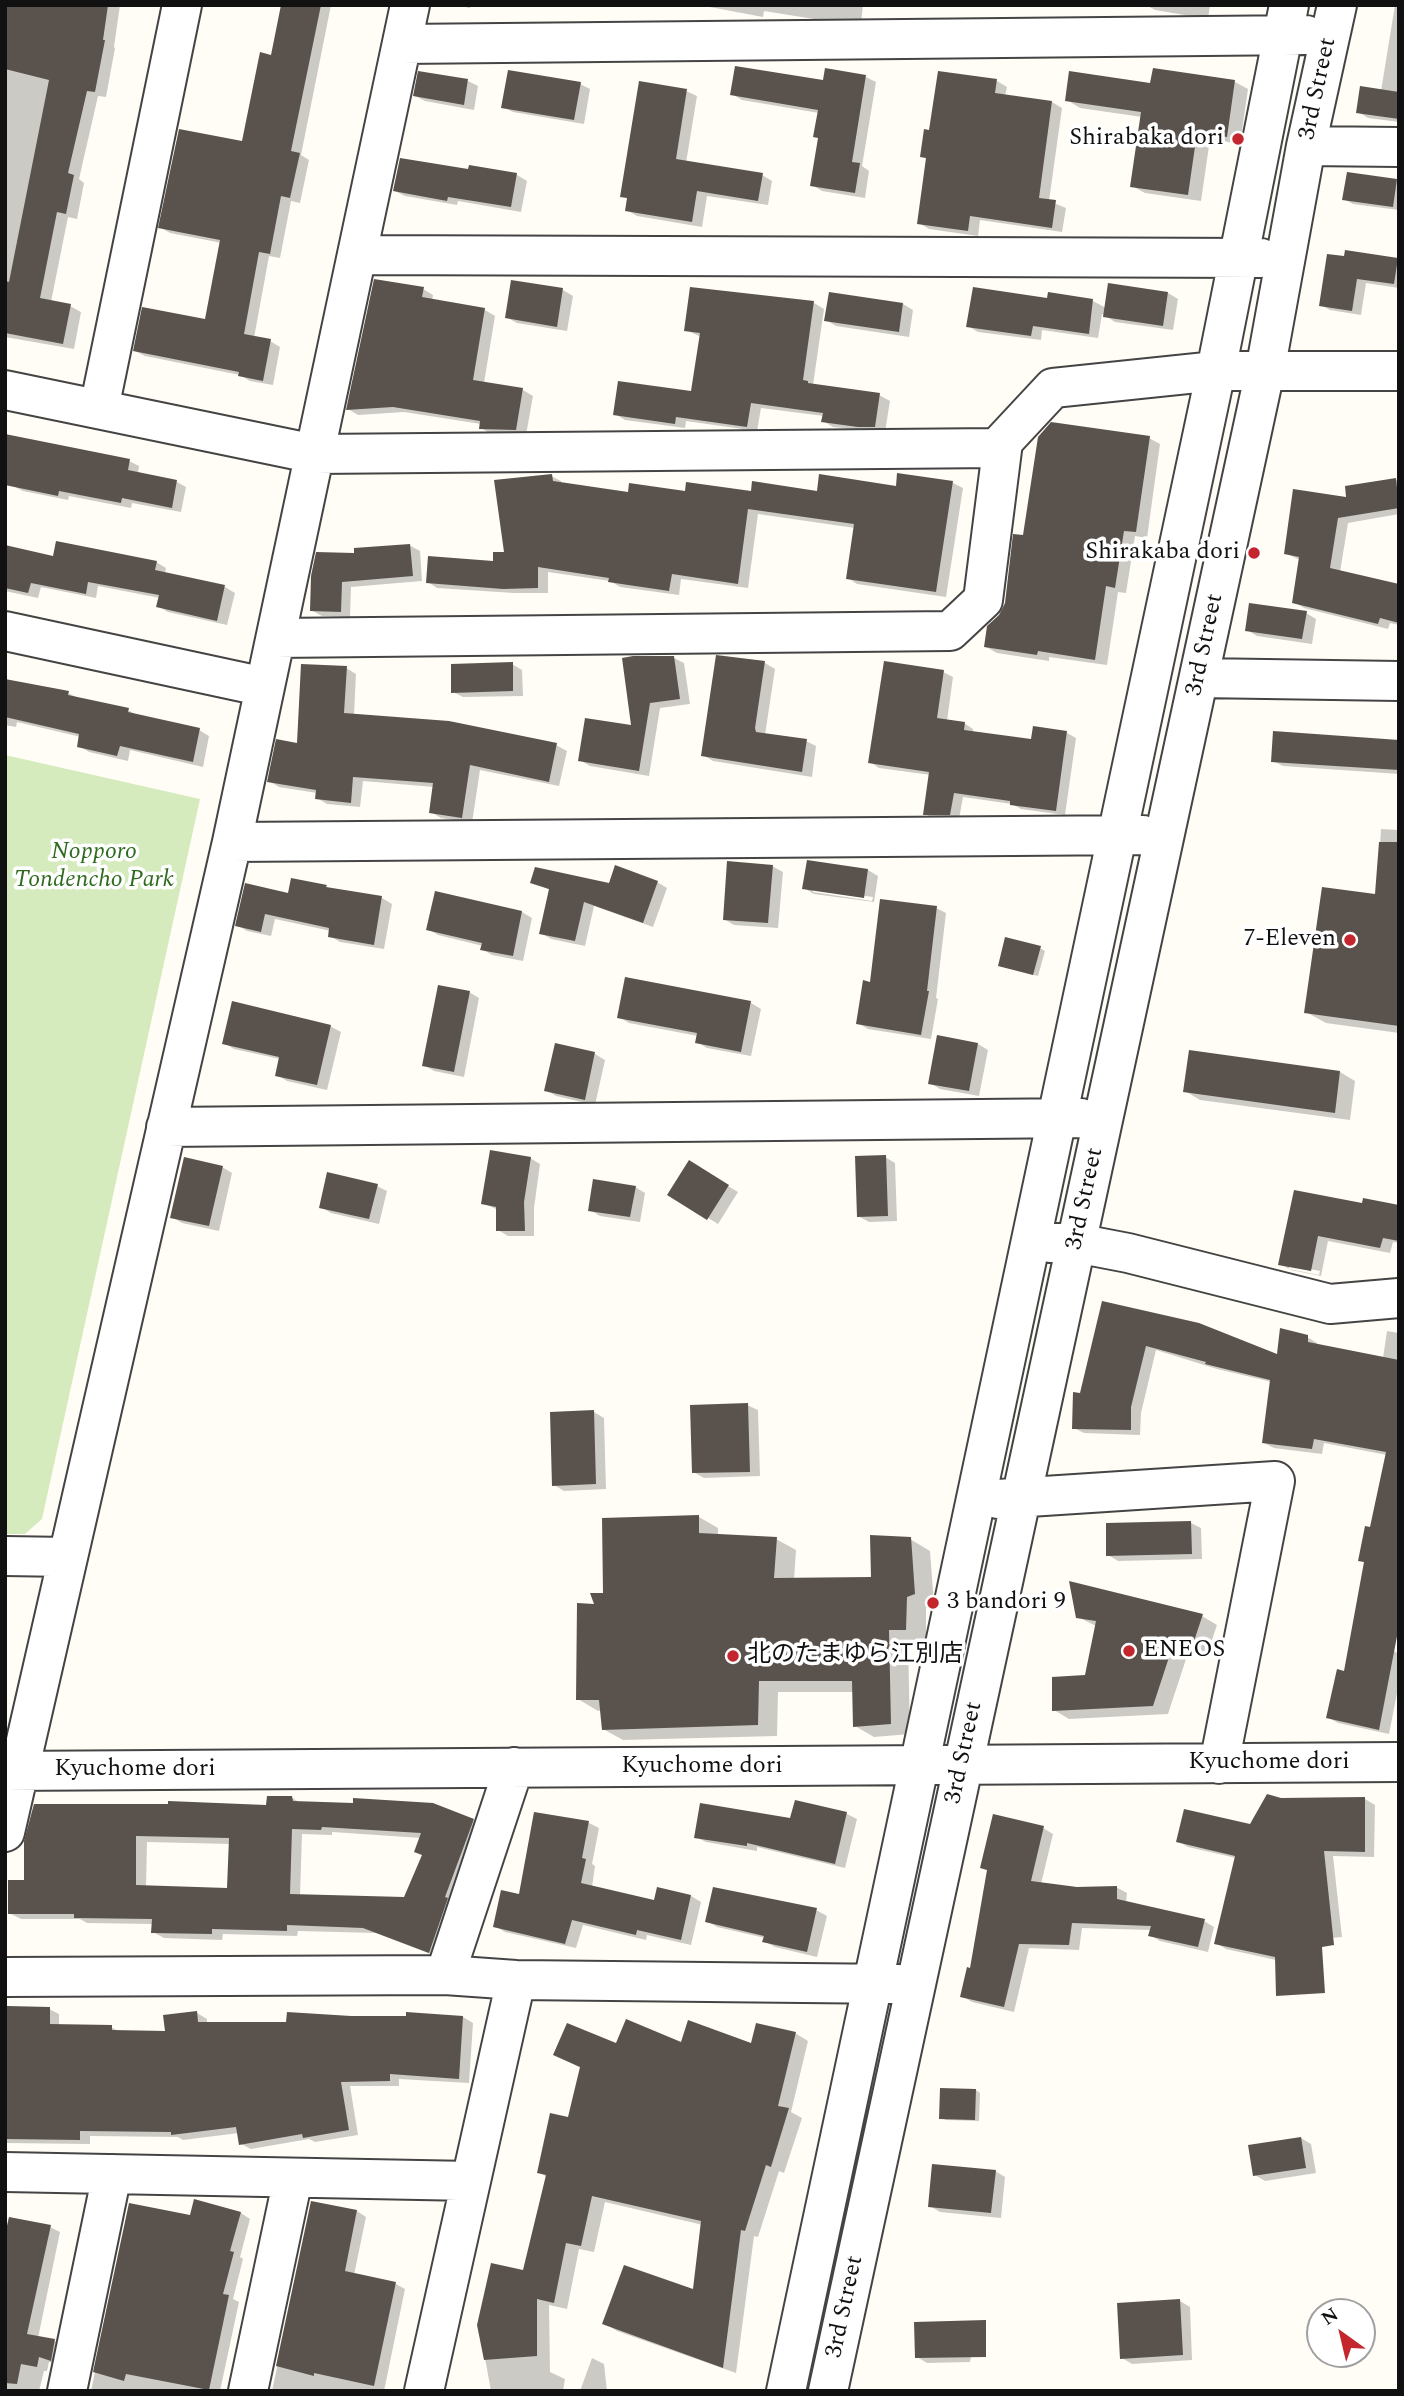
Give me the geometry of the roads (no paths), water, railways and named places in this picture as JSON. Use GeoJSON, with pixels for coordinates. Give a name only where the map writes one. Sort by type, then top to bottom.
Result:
{"type":"FeatureCollection","features":[{"type":"Feature","properties":{"kind":"street"},"geometry":{"type":"LineString","coordinates":[[99,409],[182,5]]}},
{"type":"Feature","properties":{"kind":"street"},"geometry":{"type":"LineString","coordinates":[[5,1832],[12,1771],[68,1557],[232,842],[410,5]]}},
{"type":"Feature","properties":{"kind":"street","name":"3rd Street"},"geometry":{"type":"LineString","coordinates":[[786,2391],[1216,371],[1285,20]]}},
{"type":"Feature","properties":{"kind":"street"},"geometry":{"type":"LineString","coordinates":[[402,44],[1334,20]]}},
{"type":"Feature","properties":{"kind":"street","name":"3rd Street"},"geometry":{"type":"LineString","coordinates":[[828,2391],[1265,372],[1306,146],[1334,20]]}},
{"type":"Feature","properties":{"kind":"street"},"geometry":{"type":"LineString","coordinates":[[1306,146],[1399,147]]}},
{"type":"Feature","properties":{"kind":"street"},"geometry":{"type":"LineString","coordinates":[[357,255],[1238,257],[1287,260]]}},
{"type":"Feature","properties":{"kind":"street"},"geometry":{"type":"LineString","coordinates":[[5,390],[315,454],[997,448],[1053,388],[1216,371],[1399,371]]}},
{"type":"Feature","properties":{"kind":"street"},"geometry":{"type":"LineString","coordinates":[[275,638],[950,631],[983,600],[1003,442]]}},
{"type":"Feature","properties":{"kind":"street"},"geometry":{"type":"LineString","coordinates":[[5,631],[265,687]]}},
{"type":"Feature","properties":{"kind":"street"},"geometry":{"type":"LineString","coordinates":[[1199,678],[1399,681]]}},
{"type":"Feature","properties":{"kind":"street"},"geometry":{"type":"LineString","coordinates":[[232,842],[1165,834]]}},
{"type":"Feature","properties":{"kind":"street"},"geometry":{"type":"LineString","coordinates":[[166,1127],[1103,1118]]}},
{"type":"Feature","properties":{"kind":"street"},"geometry":{"type":"LineString","coordinates":[[1030,1244],[1076,1242],[1330,1304],[1399,1298]]}},
{"type":"Feature","properties":{"kind":"street"},"geometry":{"type":"LineString","coordinates":[[975,1502],[1021,1496],[1275,1481],[1219,1764]]}},
{"type":"Feature","properties":{"kind":"street"},"geometry":{"type":"LineString","coordinates":[[5,1556],[68,1557]]}},
{"type":"Feature","properties":{"kind":"street","name":"Kyuchome dori"},"geometry":{"type":"LineString","coordinates":[[12,1771],[1399,1762]]}},
{"type":"Feature","properties":{"kind":"street"},"geometry":{"type":"LineString","coordinates":[[445,1975],[514,1767]]}},
{"type":"Feature","properties":{"kind":"street"},"geometry":{"type":"LineString","coordinates":[[5,1977],[445,1975],[516,1980],[915,1985]]}},
{"type":"Feature","properties":{"kind":"street"},"geometry":{"type":"LineString","coordinates":[[424,2391],[516,1980]]}},
{"type":"Feature","properties":{"kind":"street"},"geometry":{"type":"LineString","coordinates":[[5,2172],[471,2181]]}},
{"type":"Feature","properties":{"kind":"street"},"geometry":{"type":"LineString","coordinates":[[67,2391],[112,2174]]}},
{"type":"Feature","properties":{"kind":"street"},"geometry":{"type":"LineString","coordinates":[[247,2391],[293,2178]]}},
{"type":"Feature","properties":{"kind":"place","name":"Shirabaka dori"},"geometry":{"type":"Point","coordinates":[1238,139]}},
{"type":"Feature","properties":{"kind":"place","name":"Shirakaba dori"},"geometry":{"type":"Point","coordinates":[1254,553]}},
{"type":"Feature","properties":{"kind":"place","name":"7-Eleven"},"geometry":{"type":"Point","coordinates":[1350,940]}},
{"type":"Feature","properties":{"kind":"place","name":"3 bandori 9"},"geometry":{"type":"Point","coordinates":[933,1603]}},
{"type":"Feature","properties":{"kind":"place","name":"ENEOS"},"geometry":{"type":"Point","coordinates":[1129,1651]}},
{"type":"Feature","properties":{"kind":"place","name":"北のたまゆら江別店"},"geometry":{"type":"Point","coordinates":[733,1656]}},
{"type":"Feature","properties":{"kind":"park label","name":"Nopporo Tondencho Park"},"geometry":{"type":"Point","coordinates":[94,867]}}]}
